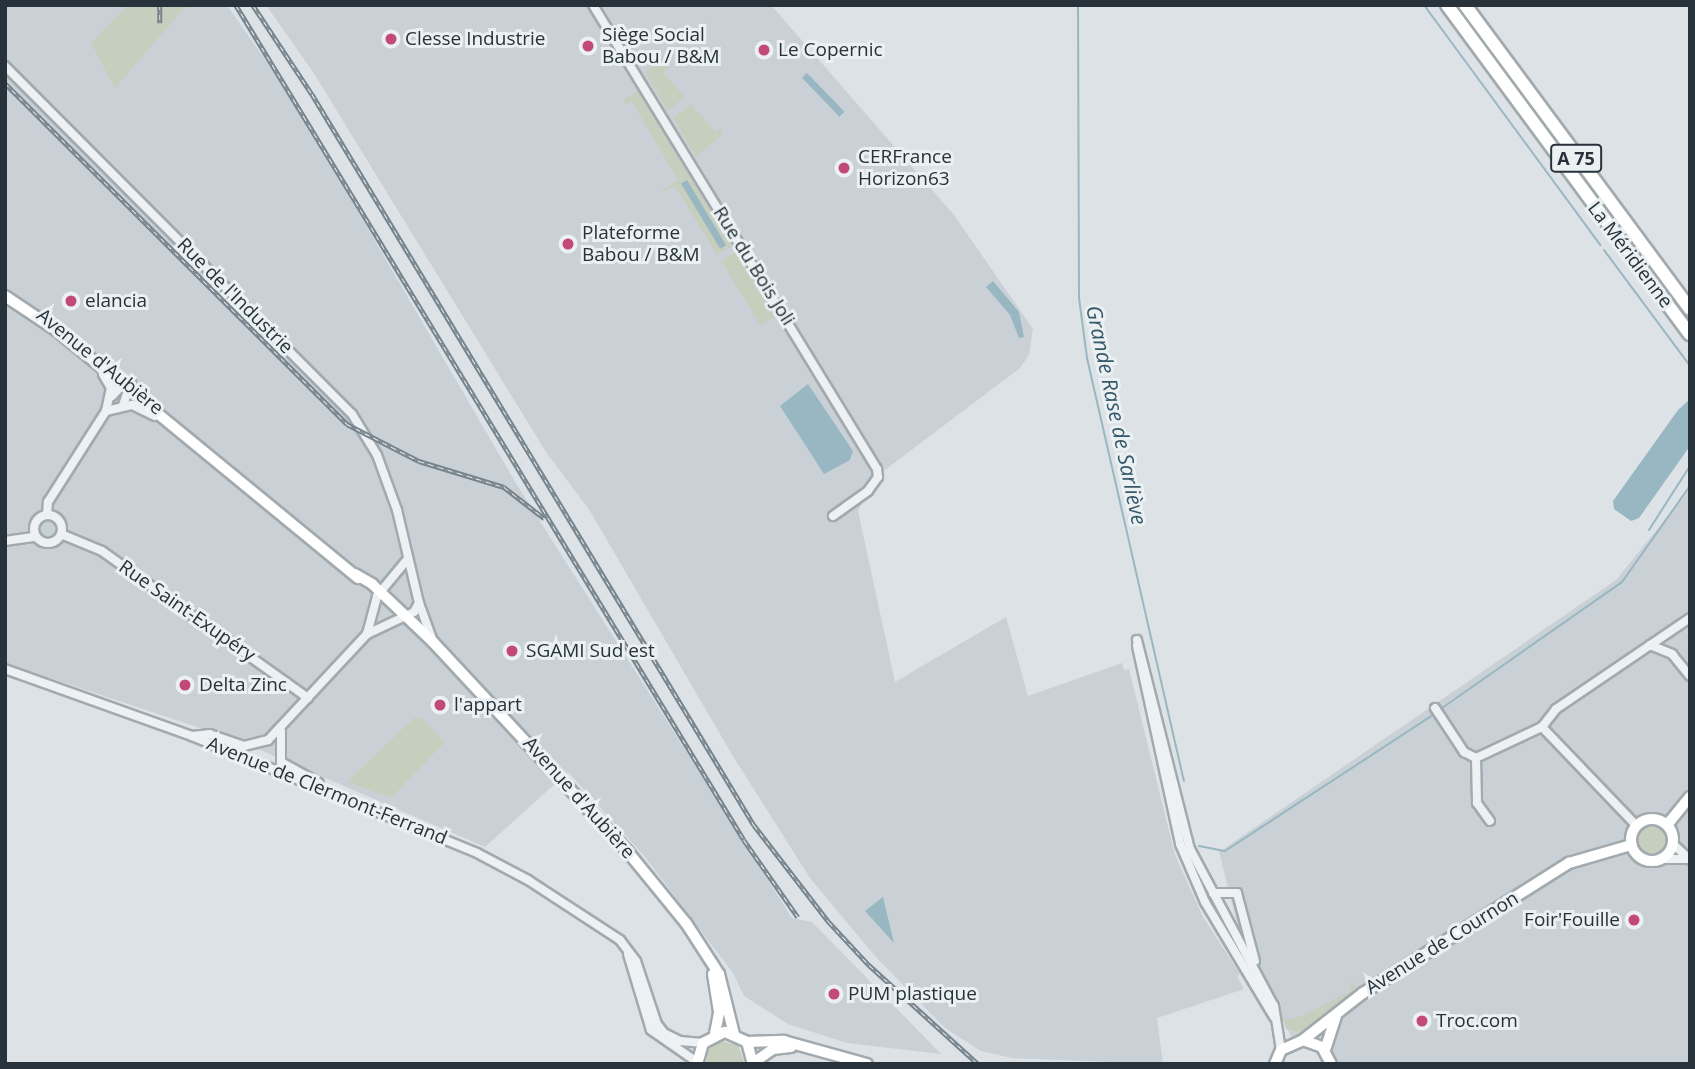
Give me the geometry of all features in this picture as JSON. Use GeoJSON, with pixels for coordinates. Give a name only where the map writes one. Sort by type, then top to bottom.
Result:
{"type":"FeatureCollection","features":[{"type":"Feature","properties":{"kind":"highway","name":"La Méridienne"},"geometry":{"type":"LineString","coordinates":[[1447,5],[1690,334]]}},
{"type":"Feature","properties":{"kind":"highway","name":"La Méridienne"},"geometry":{"type":"LineString","coordinates":[[1465,5],[1690,309]]}},
{"type":"Feature","properties":{"kind":"main road","name":"Avenue d'Aubière"},"geometry":{"type":"LineString","coordinates":[[5,289],[128,385],[379,594],[435,645],[628,852],[709,958],[726,991],[734,1034]]}},
{"type":"Feature","properties":{"kind":"main road","name":"Avenue d'Aubière"},"geometry":{"type":"LineString","coordinates":[[5,296],[56,330],[128,385]]}},
{"type":"Feature","properties":{"kind":"main road"},"geometry":{"type":"LineString","coordinates":[[1667,825],[1690,797]]}},
{"type":"Feature","properties":{"kind":"main road"},"geometry":{"type":"LineString","coordinates":[[1652,818],[1667,825],[1673,844],[1662,859],[1643,860],[1631,845],[1636,825],[1652,818]]}},
{"type":"Feature","properties":{"kind":"main road","name":"Avenue de Cournon"},"geometry":{"type":"LineString","coordinates":[[1281,1051],[1363,993],[1569,863],[1631,845]]}},
{"type":"Feature","properties":{"kind":"main road","name":"Avenue de Cournon"},"geometry":{"type":"LineString","coordinates":[[1325,1050],[1331,1023],[1344,1009],[1587,857]]}},
{"type":"Feature","properties":{"kind":"main road","name":"Avenue d'Aubière"},"geometry":{"type":"LineString","coordinates":[[709,958],[718,992],[715,1034]]}},
{"type":"Feature","properties":{"kind":"main road"},"geometry":{"type":"LineString","coordinates":[[697,1063],[703,1043],[715,1034],[734,1034],[747,1042],[772,1040],[867,1064]]}},
{"type":"Feature","properties":{"kind":"main road"},"geometry":{"type":"LineString","coordinates":[[1298,1041],[1325,1050],[1331,1064]]}},
{"type":"Feature","properties":{"kind":"main road"},"geometry":{"type":"LineString","coordinates":[[747,1042],[753,1063],[772,1049],[799,1047]]}},
{"type":"Feature","properties":{"kind":"main road"},"geometry":{"type":"LineString","coordinates":[[1274,1063],[1281,1051]]}},
{"type":"Feature","properties":{"kind":"street","name":"Rue du Bois Joli"},"geometry":{"type":"LineString","coordinates":[[593,5],[877,469],[878,477],[868,491],[833,516]]}},
{"type":"Feature","properties":{"kind":"street","name":"Rue de l'Industrie"},"geometry":{"type":"LineString","coordinates":[[5,66],[352,414],[385,473],[406,561],[435,645]]}},
{"type":"Feature","properties":{"kind":"street","name":"Avenue d'Aubière"},"geometry":{"type":"LineString","coordinates":[[56,330],[109,379],[112,396],[106,411]]}},
{"type":"Feature","properties":{"kind":"street"},"geometry":{"type":"LineString","coordinates":[[112,396],[128,385]]}},
{"type":"Feature","properties":{"kind":"street"},"geometry":{"type":"LineString","coordinates":[[123,405],[128,385]]}},
{"type":"Feature","properties":{"kind":"street","name":"Avenue d'Aubière"},"geometry":{"type":"LineString","coordinates":[[106,411],[123,405],[142,408],[192,439]]}},
{"type":"Feature","properties":{"kind":"street"},"geometry":{"type":"LineString","coordinates":[[47,515],[48,502],[106,411]]}},
{"type":"Feature","properties":{"kind":"street"},"geometry":{"type":"LineString","coordinates":[[5,541],[35,537],[52,543],[61,534],[59,521],[47,515]]}},
{"type":"Feature","properties":{"kind":"street"},"geometry":{"type":"LineString","coordinates":[[35,537],[35,523],[47,515]]}},
{"type":"Feature","properties":{"kind":"street","name":"Rue Saint-Exupéry"},"geometry":{"type":"LineString","coordinates":[[61,534],[102,551],[308,698]]}},
{"type":"Feature","properties":{"kind":"street"},"geometry":{"type":"LineString","coordinates":[[367,634],[379,594],[406,561]]}},
{"type":"Feature","properties":{"kind":"street"},"geometry":{"type":"LineString","coordinates":[[192,736],[210,734],[244,746],[281,731],[367,634],[405,618],[419,603]]}},
{"type":"Feature","properties":{"kind":"street"},"geometry":{"type":"LineString","coordinates":[[1476,758],[1542,727],[1556,709],[1690,618]]}},
{"type":"Feature","properties":{"kind":"street"},"geometry":{"type":"LineString","coordinates":[[1281,1051],[1277,1021],[1255,967],[1212,890],[1181,820],[1137,640],[1137,661],[1181,844],[1205,902],[1277,1021],[1298,1041]]}},
{"type":"Feature","properties":{"kind":"street"},"geometry":{"type":"LineString","coordinates":[[1650,645],[1672,654],[1690,676]]}},
{"type":"Feature","properties":{"kind":"street","name":"Avenue de Clermont-Ferrand"},"geometry":{"type":"LineString","coordinates":[[5,669],[192,736],[352,802],[528,880],[592,918],[628,951],[640,970],[660,1029],[680,1041],[703,1043]]}},
{"type":"Feature","properties":{"kind":"street"},"geometry":{"type":"LineString","coordinates":[[1435,708],[1464,752],[1476,758]]}},
{"type":"Feature","properties":{"kind":"street"},"geometry":{"type":"LineString","coordinates":[[1542,727],[1636,825]]}},
{"type":"Feature","properties":{"kind":"street"},"geometry":{"type":"LineString","coordinates":[[281,731],[281,762],[352,802]]}},
{"type":"Feature","properties":{"kind":"street"},"geometry":{"type":"LineString","coordinates":[[1476,758],[1477,803],[1490,821]]}},
{"type":"Feature","properties":{"kind":"street"},"geometry":{"type":"LineString","coordinates":[[1673,844],[1689,859]]}},
{"type":"Feature","properties":{"kind":"street"},"geometry":{"type":"LineString","coordinates":[[1662,859],[1689,859]]}},
{"type":"Feature","properties":{"kind":"street"},"geometry":{"type":"LineString","coordinates":[[1212,890],[1237,893],[1255,967]]}},
{"type":"Feature","properties":{"kind":"street"},"geometry":{"type":"LineString","coordinates":[[628,951],[651,1030],[697,1063]]}},
{"type":"Feature","properties":{"kind":"shaded area"},"geometry":{"type":"Polygon","coordinates":[[[5,5],[227,5],[293,100],[517,485],[792,918],[812,922],[941,1054],[847,1043],[788,1024],[744,996],[733,973],[645,857],[568,772],[485,847],[242,742],[5,663],[5,5]]]}},
{"type":"Feature","properties":{"kind":"shaded area"},"geometry":{"type":"Polygon","coordinates":[[[266,5],[771,5],[954,215],[1033,329],[1029,355],[1020,368],[873,479],[858,511],[895,682],[1006,617],[1028,696],[1122,663],[1124,670],[1129,669],[1175,855],[1203,917],[1240,974],[1237,976],[1244,989],[1157,1018],[1163,1064],[1012,1058],[981,1051],[945,1028],[875,956],[810,878],[734,758],[590,511],[546,452],[313,72],[266,5]]]}},
{"type":"Feature","properties":{"kind":"shaded area"},"geometry":{"type":"Polygon","coordinates":[[[1690,489],[1690,1064],[1331,1064],[1333,1051],[1322,1037],[1302,1028],[1294,1042],[1238,927],[1219,852],[1616,580],[1690,489]]]}},
{"type":"Feature","properties":{"kind":"green space"},"geometry":{"type":"Polygon","coordinates":[[[128,5],[187,5],[115,88],[91,43],[128,5]]]}},
{"type":"Feature","properties":{"kind":"green space"},"geometry":{"type":"Polygon","coordinates":[[[716,12],[664,61],[669,67],[663,72],[685,97],[668,111],[645,72],[716,12]]]}},
{"type":"Feature","properties":{"kind":"green space"},"geometry":{"type":"Polygon","coordinates":[[[638,91],[732,246],[717,255],[675,186],[658,193],[678,180],[632,102],[626,105],[623,100],[638,91]]]}},
{"type":"Feature","properties":{"kind":"green space"},"geometry":{"type":"Polygon","coordinates":[[[691,104],[716,132],[720,129],[724,133],[696,157],[673,118],[691,104]]]}},
{"type":"Feature","properties":{"kind":"green space"},"geometry":{"type":"Polygon","coordinates":[[[736,252],[775,316],[760,325],[721,261],[736,252]]]}},
{"type":"Feature","properties":{"kind":"green space"},"geometry":{"type":"Polygon","coordinates":[[[414,718],[421,718],[445,742],[391,798],[347,782],[414,718]]]}},
{"type":"Feature","properties":{"kind":"green space"},"geometry":{"type":"Polygon","coordinates":[[[1653,824],[1665,828],[1669,840],[1665,852],[1653,856],[1641,852],[1637,840],[1641,828],[1653,824]]]}},
{"type":"Feature","properties":{"kind":"green space"},"geometry":{"type":"Polygon","coordinates":[[[1351,979],[1358,991],[1300,1032],[1286,1029],[1276,998],[1285,1020],[1302,1016],[1350,991],[1351,979]]]}},
{"type":"Feature","properties":{"kind":"green space"},"geometry":{"type":"Polygon","coordinates":[[[721,1041],[738,1045],[745,1064],[706,1064],[708,1050],[721,1041]]]}},
{"type":"Feature","properties":{"kind":"water"},"geometry":{"type":"Polygon","coordinates":[[[807,73],[845,112],[839,117],[802,78],[807,73]]]}},
{"type":"Feature","properties":{"kind":"water"},"geometry":{"type":"Polygon","coordinates":[[[687,180],[726,245],[720,249],[681,184],[687,180]]]}},
{"type":"Feature","properties":{"kind":"water"},"geometry":{"type":"Polygon","coordinates":[[[993,281],[1019,312],[1024,337],[1019,338],[1010,315],[986,287],[993,281]]]}},
{"type":"Feature","properties":{"kind":"water"},"geometry":{"type":"Polygon","coordinates":[[[808,384],[853,451],[850,460],[824,474],[780,406],[808,384]]]}},
{"type":"Feature","properties":{"kind":"water"},"geometry":{"type":"Polygon","coordinates":[[[1690,399],[1690,446],[1639,518],[1631,521],[1614,509],[1613,501],[1678,410],[1690,399]]]}},
{"type":"Feature","properties":{"kind":"water"},"geometry":{"type":"Polygon","coordinates":[[[883,897],[894,943],[865,911],[883,897]]]}},
{"type":"Feature","properties":{"kind":"waterway","name":"Grande Rase de Sarliève"},"geometry":{"type":"LineString","coordinates":[[1078,5],[1079,298],[1087,358],[1184,781]]}},
{"type":"Feature","properties":{"kind":"waterway"},"geometry":{"type":"LineString","coordinates":[[1424,5],[1600,245]]}},
{"type":"Feature","properties":{"kind":"waterway"},"geometry":{"type":"LineString","coordinates":[[1604,250],[1690,366]]}},
{"type":"Feature","properties":{"kind":"waterway"},"geometry":{"type":"LineString","coordinates":[[1649,530],[1690,466]]}},
{"type":"Feature","properties":{"kind":"waterway"},"geometry":{"type":"LineString","coordinates":[[1442,708],[1622,582],[1690,486]]}},
{"type":"Feature","properties":{"kind":"waterway"},"geometry":{"type":"LineString","coordinates":[[1199,846],[1225,851],[1433,715]]}},
{"type":"Feature","properties":{"kind":"railway"},"geometry":{"type":"LineString","coordinates":[[160,5],[160,23]]}},
{"type":"Feature","properties":{"kind":"railway"},"geometry":{"type":"LineString","coordinates":[[236,5],[744,840],[798,917]]}},
{"type":"Feature","properties":{"kind":"railway"},"geometry":{"type":"LineString","coordinates":[[253,5],[312,94],[754,825],[829,922],[869,965],[978,1064]]}},
{"type":"Feature","properties":{"kind":"railway"},"geometry":{"type":"LineString","coordinates":[[5,83],[347,424],[419,461],[504,487],[544,518]]}},
{"type":"Feature","properties":{"kind":"place","name":"Clesse Industrie"},"geometry":{"type":"Point","coordinates":[391,39]}},
{"type":"Feature","properties":{"kind":"place","name":"Siège Social Babou / B&M"},"geometry":{"type":"Point","coordinates":[588,46]}},
{"type":"Feature","properties":{"kind":"place","name":"Le Copernic"},"geometry":{"type":"Point","coordinates":[764,50]}},
{"type":"Feature","properties":{"kind":"place","name":"CERFrance Horizon63"},"geometry":{"type":"Point","coordinates":[844,168]}},
{"type":"Feature","properties":{"kind":"place","name":"Plateforme Babou / B&M"},"geometry":{"type":"Point","coordinates":[568,244]}},
{"type":"Feature","properties":{"kind":"place","name":"elancia"},"geometry":{"type":"Point","coordinates":[71,301]}},
{"type":"Feature","properties":{"kind":"place","name":"SGAMI Sud est"},"geometry":{"type":"Point","coordinates":[512,651]}},
{"type":"Feature","properties":{"kind":"place","name":"Delta Zinc"},"geometry":{"type":"Point","coordinates":[185,685]}},
{"type":"Feature","properties":{"kind":"place","name":"l'appart"},"geometry":{"type":"Point","coordinates":[440,705]}},
{"type":"Feature","properties":{"kind":"place","name":"Foir'Fouille"},"geometry":{"type":"Point","coordinates":[1634,920]}},
{"type":"Feature","properties":{"kind":"place","name":"PUM plastique"},"geometry":{"type":"Point","coordinates":[834,994]}},
{"type":"Feature","properties":{"kind":"place","name":"Troc.com"},"geometry":{"type":"Point","coordinates":[1422,1021]}}]}
